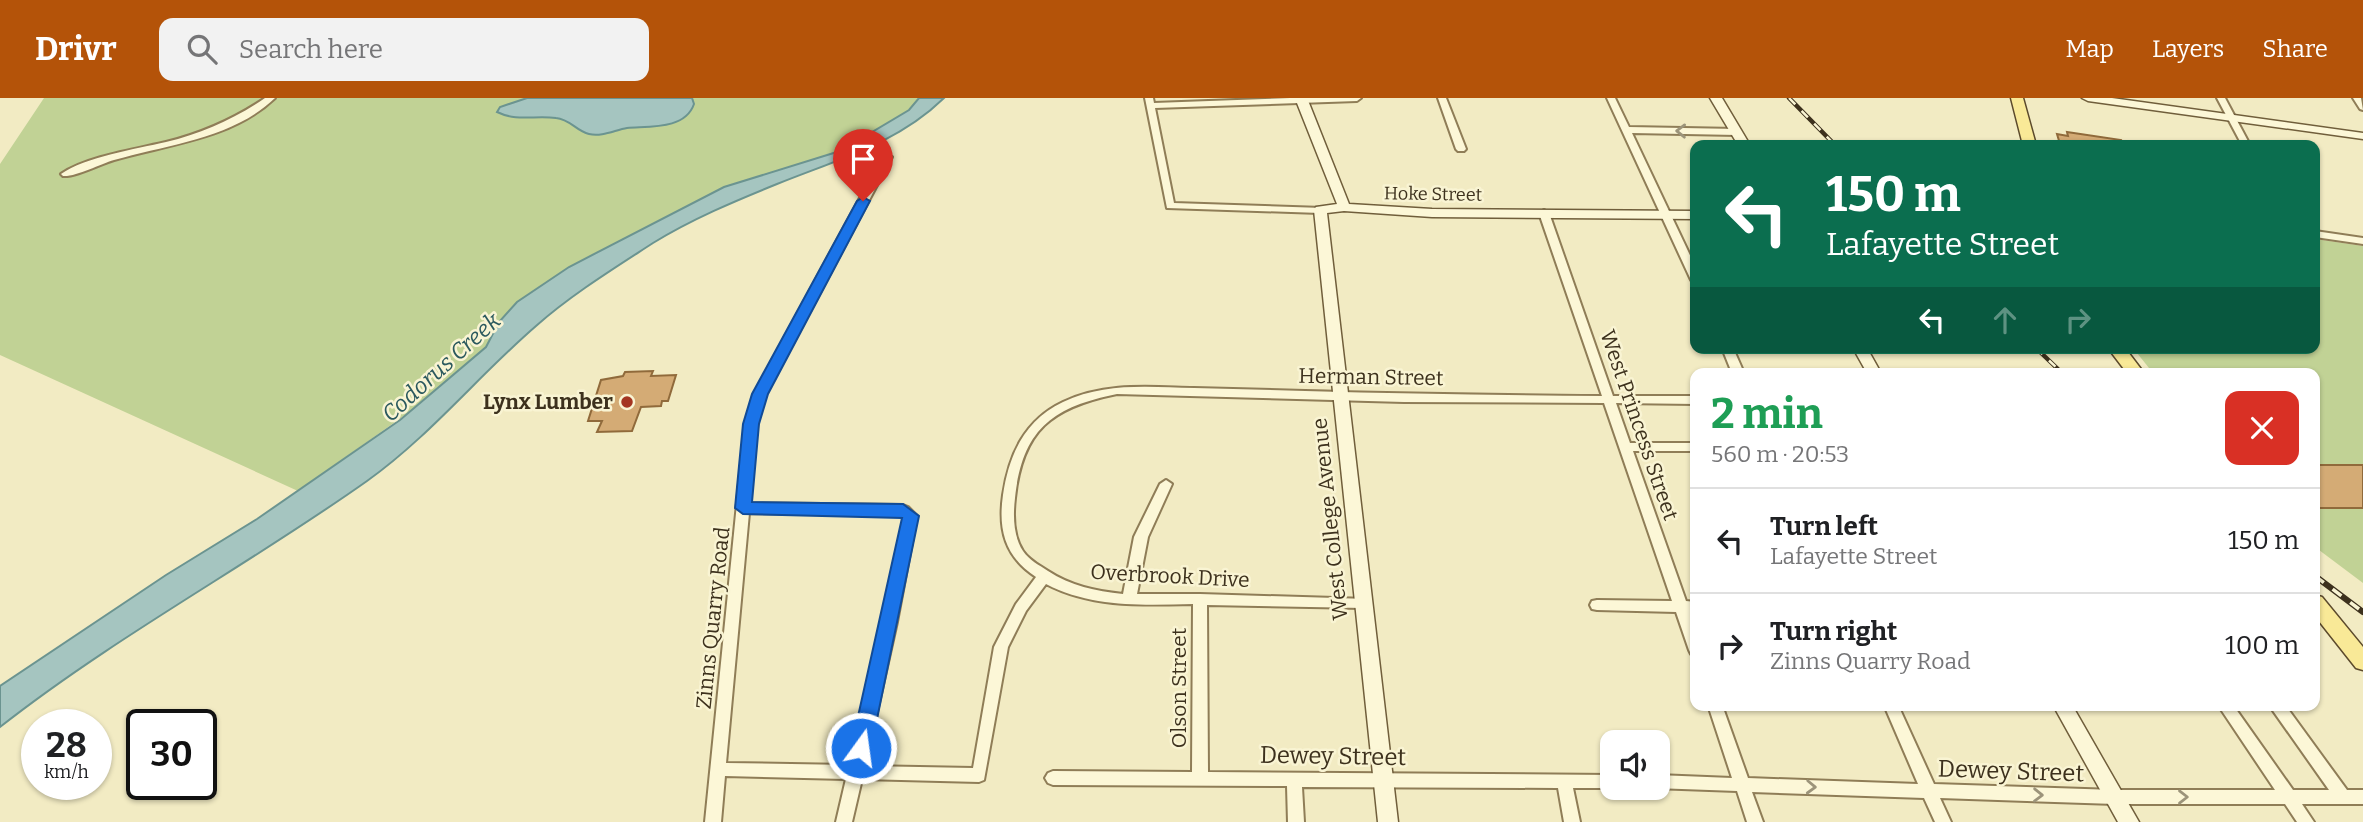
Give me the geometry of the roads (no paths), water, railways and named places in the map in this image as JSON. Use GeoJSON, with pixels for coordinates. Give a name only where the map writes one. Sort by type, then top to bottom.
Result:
{"type":"FeatureCollection","features":[{"type":"Feature","properties":{"kind":"main road"},"geometry":{"type":"LineString","coordinates":[[2017,98],[2029,140]]}},
{"type":"Feature","properties":{"kind":"main road"},"geometry":{"type":"LineString","coordinates":[[2121,354],[2132,368]]}},
{"type":"Feature","properties":{"kind":"main road"},"geometry":{"type":"LineString","coordinates":[[2320,612],[2363,662]]}},
{"type":"Feature","properties":{"kind":"street"},"geometry":{"type":"LineString","coordinates":[[66,174],[87,164],[182,143],[229,125],[271,98]]}},
{"type":"Feature","properties":{"kind":"street"},"geometry":{"type":"LineString","coordinates":[[1150,102],[1357,98]]}},
{"type":"Feature","properties":{"kind":"street"},"geometry":{"type":"LineString","coordinates":[[1443,98],[1461,149]]}},
{"type":"Feature","properties":{"kind":"street"},"geometry":{"type":"LineString","coordinates":[[1611,98],[1690,267]]}},
{"type":"Feature","properties":{"kind":"street"},"geometry":{"type":"LineString","coordinates":[[1716,98],[1741,140]]}},
{"type":"Feature","properties":{"kind":"street"},"geometry":{"type":"LineString","coordinates":[[2088,98],[2363,136]]}},
{"type":"Feature","properties":{"kind":"street"},"geometry":{"type":"LineString","coordinates":[[2221,98],[2243,140]]}},
{"type":"Feature","properties":{"kind":"street"},"geometry":{"type":"LineString","coordinates":[[2357,98],[2363,107]]}},
{"type":"Feature","properties":{"kind":"street"},"geometry":{"type":"LineString","coordinates":[[1301,99],[1345,207]]}},
{"type":"Feature","properties":{"kind":"street","name":"Hoke Street"},"geometry":{"type":"LineString","coordinates":[[1150,102],[1171,206],[1320,210],[1345,207],[1419,213],[1690,215]]}},
{"type":"Feature","properties":{"kind":"street"},"geometry":{"type":"LineString","coordinates":[[1626,130],[1737,132]]}},
{"type":"Feature","properties":{"kind":"street","name":"Zinns Quarry Road"},"geometry":{"type":"LineString","coordinates":[[713,822],[751,424],[760,394],[887,157]]}},
{"type":"Feature","properties":{"kind":"street","name":"West College Avenue"},"geometry":{"type":"LineString","coordinates":[[1320,210],[1388,822]]}},
{"type":"Feature","properties":{"kind":"street","name":"West Princess Street"},"geometry":{"type":"LineString","coordinates":[[1544,214],[1606,398],[1688,607]]}},
{"type":"Feature","properties":{"kind":"street"},"geometry":{"type":"LineString","coordinates":[[2320,235],[2363,241]]}},
{"type":"Feature","properties":{"kind":"street","name":"Herman Street"},"geometry":{"type":"LineString","coordinates":[[1051,412],[1092,395],[1117,390],[1339,396],[1690,400]]}},
{"type":"Feature","properties":{"kind":"street","name":"Overbrook Drive"},"geometry":{"type":"LineString","coordinates":[[1051,412],[1033,428],[1022,445],[1009,489],[1007,512],[1009,527],[1024,561],[1045,575],[1080,593],[1129,598],[1363,603]]}},
{"type":"Feature","properties":{"kind":"street"},"geometry":{"type":"LineString","coordinates":[[1624,447],[1690,447]]}},
{"type":"Feature","properties":{"kind":"street"},"geometry":{"type":"LineString","coordinates":[[1129,598],[1132,569],[1141,537],[1166,484]]}},
{"type":"Feature","properties":{"kind":"street"},"geometry":{"type":"LineString","coordinates":[[743,508],[903,510],[911,516],[844,822]]}},
{"type":"Feature","properties":{"kind":"street"},"geometry":{"type":"LineString","coordinates":[[716,769],[979,775],[1001,647],[1021,608],[1045,575]]}},
{"type":"Feature","properties":{"kind":"street","name":"Olson Street"},"geometry":{"type":"LineString","coordinates":[[1200,599],[1200,777]]}},
{"type":"Feature","properties":{"kind":"street"},"geometry":{"type":"LineString","coordinates":[[1597,605],[1688,607]]}},
{"type":"Feature","properties":{"kind":"street"},"geometry":{"type":"LineString","coordinates":[[1717,711],[1755,822]]}},
{"type":"Feature","properties":{"kind":"street"},"geometry":{"type":"LineString","coordinates":[[1894,711],[1943,822]]}},
{"type":"Feature","properties":{"kind":"street"},"geometry":{"type":"LineString","coordinates":[[2065,711],[2129,822]]}},
{"type":"Feature","properties":{"kind":"street"},"geometry":{"type":"LineString","coordinates":[[2229,711],[2305,822]]}},
{"type":"Feature","properties":{"kind":"street"},"geometry":{"type":"LineString","coordinates":[[2280,711],[2343,797]]}},
{"type":"Feature","properties":{"kind":"street","name":"Dewey Street"},"geometry":{"type":"LineString","coordinates":[[1053,778],[1600,782]]}},
{"type":"Feature","properties":{"kind":"street"},"geometry":{"type":"LineString","coordinates":[[1294,779],[1296,822]]}},
{"type":"Feature","properties":{"kind":"street"},"geometry":{"type":"LineString","coordinates":[[1564,782],[1572,822]]}},
{"type":"Feature","properties":{"kind":"street","name":"Dewey Street"},"geometry":{"type":"LineString","coordinates":[[1670,782],[2115,796],[2363,797]]}},
{"type":"Feature","properties":{"kind":"water"},"geometry":{"type":"Polygon","coordinates":[[[527,98],[692,98],[694,104],[683,118],[675,122],[594,135],[561,119],[519,118],[497,112],[500,107],[527,98]]]}},
{"type":"Feature","properties":{"kind":"water"},"geometry":{"type":"Polygon","coordinates":[[[919,98],[944,98],[926,114],[886,139],[745,197],[698,218],[653,243],[563,304],[536,326],[412,445],[367,481],[89,662],[21,709],[0,727],[0,686],[166,575],[257,519],[400,420],[486,347],[499,322],[517,302],[569,267],[724,187],[840,151],[909,110],[919,98]]]}},
{"type":"Feature","properties":{"kind":"railway"},"geometry":{"type":"LineString","coordinates":[[1789,98],[1830,140]]}},
{"type":"Feature","properties":{"kind":"railway"},"geometry":{"type":"LineString","coordinates":[[2042,354],[2057,368]]}},
{"type":"Feature","properties":{"kind":"railway"},"geometry":{"type":"LineString","coordinates":[[2320,580],[2363,612]]}},
{"type":"Feature","properties":{"kind":"place","name":"Lynx Lumber"},"geometry":{"type":"Point","coordinates":[627,402]}},
{"type":"Feature","properties":{"kind":"water label","name":"Codorus Creek"},"geometry":{"type":"Point","coordinates":[441,367]}}]}
